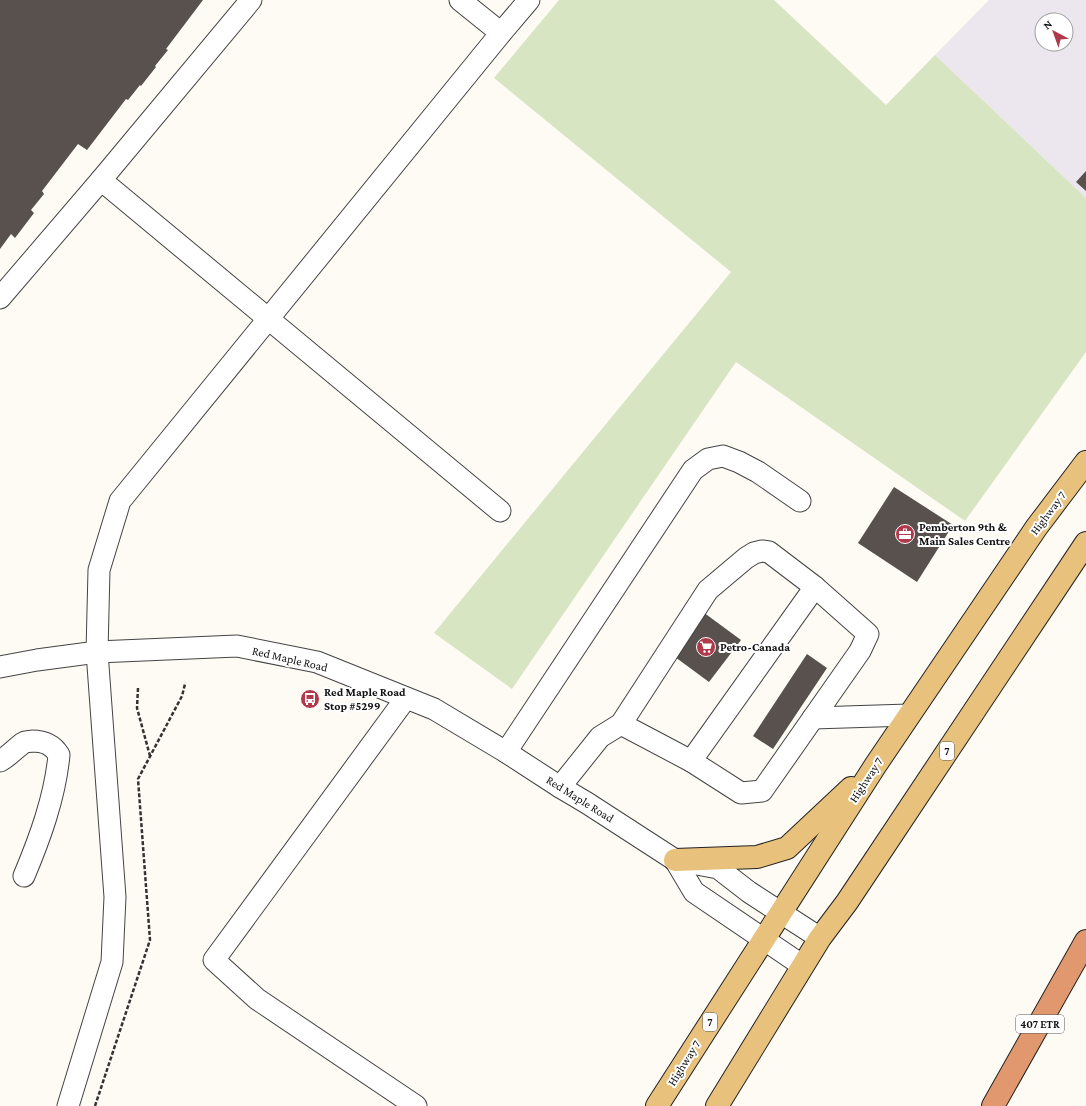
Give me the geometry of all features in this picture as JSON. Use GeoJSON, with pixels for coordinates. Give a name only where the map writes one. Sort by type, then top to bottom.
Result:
{"type":"FeatureCollection","features":[{"type":"Feature","properties":{"kind":"highway","name":"407 ETR"},"geometry":{"type":"LineString","coordinates":[[993,1106],[1086,941]]}},
{"type":"Feature","properties":{"kind":"main road","name":"Highway 7"},"geometry":{"type":"LineString","coordinates":[[657,1106],[875,766],[1036,528],[1086,462]]}},
{"type":"Feature","properties":{"kind":"main road","name":"7"},"geometry":{"type":"LineString","coordinates":[[717,1106],[786,996],[820,938],[847,902],[1086,543]]}},
{"type":"Feature","properties":{"kind":"main road"},"geometry":{"type":"LineString","coordinates":[[675,860],[757,857],[787,848],[875,766]]}},
{"type":"Feature","properties":{"kind":"street"},"geometry":{"type":"LineString","coordinates":[[0,298],[101,180],[251,0]]}},
{"type":"Feature","properties":{"kind":"street"},"geometry":{"type":"LineString","coordinates":[[460,0],[501,33]]}},
{"type":"Feature","properties":{"kind":"street"},"geometry":{"type":"LineString","coordinates":[[68,1106],[112,962],[115,897],[97,652],[99,570],[120,501],[529,0]]}},
{"type":"Feature","properties":{"kind":"street"},"geometry":{"type":"LineString","coordinates":[[101,180],[500,511]]}},
{"type":"Feature","properties":{"kind":"street"},"geometry":{"type":"LineString","coordinates":[[506,752],[693,470],[708,459],[723,456],[758,472],[800,501]]}},
{"type":"Feature","properties":{"kind":"street"},"geometry":{"type":"LineString","coordinates":[[560,787],[600,737],[622,724],[708,590],[754,553],[762,550],[769,552],[815,587],[868,634],[860,651],[762,791],[741,793],[691,761],[622,724]]}},
{"type":"Feature","properties":{"kind":"street"},"geometry":{"type":"LineString","coordinates":[[691,761],[815,587]]}},
{"type":"Feature","properties":{"kind":"street","name":"Red Maple Road"},"geometry":{"type":"LineString","coordinates":[[0,667],[37,660],[97,652],[237,646],[317,662],[434,709],[506,752],[560,787],[587,802],[675,860],[718,868],[749,892],[820,938]]}},
{"type":"Feature","properties":{"kind":"street"},"geometry":{"type":"LineString","coordinates":[[406,698],[214,960],[257,999],[416,1106]]}},
{"type":"Feature","properties":{"kind":"street"},"geometry":{"type":"LineString","coordinates":[[813,718],[909,715]]}},
{"type":"Feature","properties":{"kind":"street"},"geometry":{"type":"LineString","coordinates":[[0,761],[8,757],[25,742],[38,741],[47,743],[55,749],[59,755],[58,769],[52,793],[34,853],[24,876]]}},
{"type":"Feature","properties":{"kind":"street","name":"Red Maple Road"},"geometry":{"type":"LineString","coordinates":[[675,860],[694,892],[803,966]]}},
{"type":"Feature","properties":{"kind":"path"},"geometry":{"type":"LineString","coordinates":[[95,1106],[150,940],[138,779],[182,696],[185,684]]}},
{"type":"Feature","properties":{"kind":"path"},"geometry":{"type":"LineString","coordinates":[[138,688],[137,708],[150,757]]}},
{"type":"Feature","properties":{"kind":"shaded area"},"geometry":{"type":"Polygon","coordinates":[[[989,0],[1086,0],[1086,198],[935,55],[989,0]]]}},
{"type":"Feature","properties":{"kind":"green space"},"geometry":{"type":"Polygon","coordinates":[[[559,0],[774,0],[886,105],[935,55],[1086,198],[1086,352],[965,521],[736,362],[512,689],[434,633],[731,272],[494,78],[559,0]]]}},
{"type":"Feature","properties":{"kind":"building"},"geometry":{"type":"Polygon","coordinates":[[[0,0],[203,0],[166,49],[168,50],[141,86],[140,85],[128,100],[126,99],[87,150],[78,144],[42,191],[44,194],[31,210],[34,213],[15,238],[11,234],[0,249],[0,0]]]}},
{"type":"Feature","properties":{"kind":"building"},"geometry":{"type":"Polygon","coordinates":[[[1086,171],[1086,191],[1076,182],[1086,171]]]}},
{"type":"Feature","properties":{"kind":"building","name":"Pemberton 9th & Main Sales Centre"},"geometry":{"type":"Polygon","coordinates":[[[894,487],[953,525],[917,582],[858,543],[894,487]]]}},
{"type":"Feature","properties":{"kind":"building","name":"Petro-Canada"},"geometry":{"type":"Polygon","coordinates":[[[703,612],[741,640],[709,682],[671,654],[703,612]]]}},
{"type":"Feature","properties":{"kind":"building"},"geometry":{"type":"Polygon","coordinates":[[[807,654],[827,668],[773,749],[753,736],[807,654]]]}},
{"type":"Feature","properties":{"kind":"place","name":"Pemberton 9th & Main Sales Centre"},"geometry":{"type":"Point","coordinates":[905,534]}},
{"type":"Feature","properties":{"kind":"place","name":"Petro-Canada"},"geometry":{"type":"Point","coordinates":[706,647]}},
{"type":"Feature","properties":{"kind":"place","name":"Red Maple Road Stop #5299"},"geometry":{"type":"Point","coordinates":[310,699]}}]}
